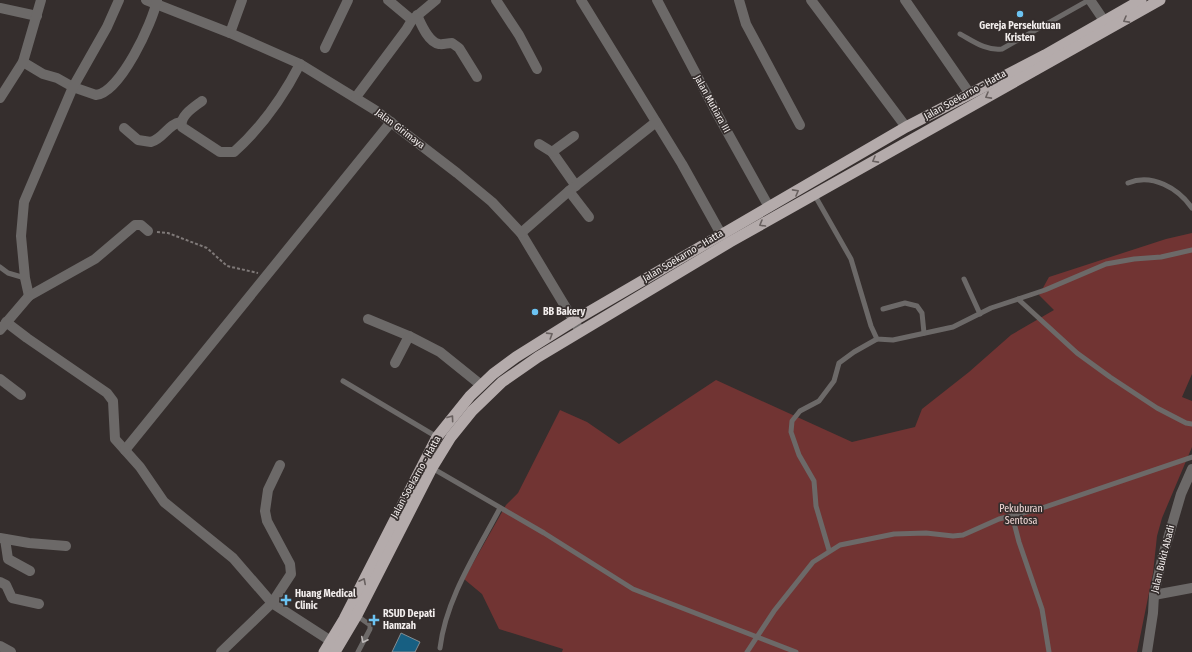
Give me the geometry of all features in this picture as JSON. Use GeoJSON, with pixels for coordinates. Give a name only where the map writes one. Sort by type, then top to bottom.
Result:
{"type":"FeatureCollection","features":[{"type":"Feature","properties":{"kind":"highway","name":"Jalan Soekarno - Hatta"},"geometry":{"type":"LineString","coordinates":[[352,613],[432,468],[451,438],[472,411],[502,382],[516,371],[580,330],[814,194],[1141,0]]}},
{"type":"Feature","properties":{"kind":"highway","name":"Jalan Soekarno - Hatta"},"geometry":{"type":"LineString","coordinates":[[324,652],[335,646],[437,437],[454,414],[481,385],[516,357],[575,320],[906,127],[970,94],[1001,83],[1160,0]]}},
{"type":"Feature","properties":{"kind":"street"},"geometry":{"type":"LineString","coordinates":[[1,94],[23,62],[41,0]]}},
{"type":"Feature","properties":{"kind":"street"},"geometry":{"type":"LineString","coordinates":[[29,296],[25,278],[21,236],[24,202],[73,87],[107,27],[119,0]]}},
{"type":"Feature","properties":{"kind":"street","name":"Jalan Girimaya"},"geometry":{"type":"LineString","coordinates":[[146,0],[157,2],[300,64],[356,97],[391,122],[492,202],[522,233],[580,330]]}},
{"type":"Feature","properties":{"kind":"street"},"geometry":{"type":"LineString","coordinates":[[230,33],[242,0]]}},
{"type":"Feature","properties":{"kind":"street"},"geometry":{"type":"LineString","coordinates":[[325,48],[348,0]]}},
{"type":"Feature","properties":{"kind":"street"},"geometry":{"type":"LineString","coordinates":[[388,0],[414,17],[435,43],[452,43],[459,48],[477,77]]}},
{"type":"Feature","properties":{"kind":"street"},"geometry":{"type":"LineString","coordinates":[[356,97],[414,17],[436,0]]}},
{"type":"Feature","properties":{"kind":"street"},"geometry":{"type":"LineString","coordinates":[[496,0],[519,35],[537,69]]}},
{"type":"Feature","properties":{"kind":"street"},"geometry":{"type":"LineString","coordinates":[[581,0],[656,122],[721,234]]}},
{"type":"Feature","properties":{"kind":"street","name":"Jalan Mutiara III"},"geometry":{"type":"LineString","coordinates":[[657,0],[769,207]]}},
{"type":"Feature","properties":{"kind":"street"},"geometry":{"type":"LineString","coordinates":[[739,0],[746,24],[800,125]]}},
{"type":"Feature","properties":{"kind":"street"},"geometry":{"type":"LineString","coordinates":[[811,0],[906,127]]}},
{"type":"Feature","properties":{"kind":"street"},"geometry":{"type":"LineString","coordinates":[[905,0],[970,94]]}},
{"type":"Feature","properties":{"kind":"street"},"geometry":{"type":"LineString","coordinates":[[1090,0],[1105,22]]}},
{"type":"Feature","properties":{"kind":"street"},"geometry":{"type":"LineString","coordinates":[[23,62],[43,74],[57,78],[73,87],[98,95],[116,81],[134,58],[157,2]]}},
{"type":"Feature","properties":{"kind":"street"},"geometry":{"type":"LineString","coordinates":[[0,8],[37,16]]}},
{"type":"Feature","properties":{"kind":"street"},"geometry":{"type":"LineString","coordinates":[[181,122],[185,130],[220,152],[234,152],[268,116],[285,93],[300,64]]}},
{"type":"Feature","properties":{"kind":"street"},"geometry":{"type":"LineString","coordinates":[[124,128],[138,140],[151,142],[160,137],[172,125],[181,122],[183,118],[202,100]]}},
{"type":"Feature","properties":{"kind":"street"},"geometry":{"type":"LineString","coordinates":[[125,450],[391,122]]}},
{"type":"Feature","properties":{"kind":"street"},"geometry":{"type":"LineString","coordinates":[[522,233],[573,189],[656,122]]}},
{"type":"Feature","properties":{"kind":"street"},"geometry":{"type":"LineString","coordinates":[[552,152],[574,136]]}},
{"type":"Feature","properties":{"kind":"street"},"geometry":{"type":"LineString","coordinates":[[539,144],[552,152],[589,217]]}},
{"type":"Feature","properties":{"kind":"street"},"geometry":{"type":"LineString","coordinates":[[0,330],[29,296],[95,259],[135,225],[141,225],[148,231]]}},
{"type":"Feature","properties":{"kind":"street"},"geometry":{"type":"LineString","coordinates":[[368,319],[409,336],[440,352],[481,385]]}},
{"type":"Feature","properties":{"kind":"street"},"geometry":{"type":"LineString","coordinates":[[6,322],[111,397],[113,405],[114,437],[148,477],[164,502],[233,558],[272,603],[335,646]]}},
{"type":"Feature","properties":{"kind":"street"},"geometry":{"type":"LineString","coordinates":[[395,363],[409,336]]}},
{"type":"Feature","properties":{"kind":"street"},"geometry":{"type":"LineString","coordinates":[[0,379],[21,395]]}},
{"type":"Feature","properties":{"kind":"street"},"geometry":{"type":"LineString","coordinates":[[221,652],[272,603],[292,570],[266,517],[268,490],[280,466]]}},
{"type":"Feature","properties":{"kind":"street","name":"Jalan Bukit Abadi"},"geometry":{"type":"LineString","coordinates":[[1147,652],[1153,613],[1154,595],[1181,494],[1192,469]]}},
{"type":"Feature","properties":{"kind":"street"},"geometry":{"type":"LineString","coordinates":[[30,571],[10,561],[7,556],[3,539],[66,546]]}},
{"type":"Feature","properties":{"kind":"street"},"geometry":{"type":"LineString","coordinates":[[0,582],[6,585],[9,595],[12,598],[39,604]]}},
{"type":"Feature","properties":{"kind":"street"},"geometry":{"type":"LineString","coordinates":[[1154,595],[1192,588]]}},
{"type":"Feature","properties":{"kind":"street"},"geometry":{"type":"LineString","coordinates":[[0,646],[11,652]]}},
{"type":"Feature","properties":{"kind":"lane"},"geometry":{"type":"LineString","coordinates":[[960,34],[984,47],[995,50],[1002,49],[1090,0]]}},
{"type":"Feature","properties":{"kind":"lane"},"geometry":{"type":"LineString","coordinates":[[1128,183],[1135,180],[1158,182],[1179,192],[1192,208]]}},
{"type":"Feature","properties":{"kind":"lane"},"geometry":{"type":"LineString","coordinates":[[814,194],[851,259],[870,326],[877,339]]}},
{"type":"Feature","properties":{"kind":"lane"},"geometry":{"type":"LineString","coordinates":[[829,550],[816,506],[814,481],[799,455],[791,432],[792,421],[800,411],[819,401],[834,382],[839,363],[854,352],[877,339],[893,340],[953,327],[980,314],[1045,290],[1106,264],[1134,259],[1161,257],[1192,250]]}},
{"type":"Feature","properties":{"kind":"lane"},"geometry":{"type":"LineString","coordinates":[[0,267],[8,273],[25,278]]}},
{"type":"Feature","properties":{"kind":"lane"},"geometry":{"type":"LineString","coordinates":[[964,279],[980,314]]}},
{"type":"Feature","properties":{"kind":"lane"},"geometry":{"type":"LineString","coordinates":[[1018,299],[1077,353],[1110,377],[1157,408],[1186,423],[1192,424]]}},
{"type":"Feature","properties":{"kind":"lane"},"geometry":{"type":"LineString","coordinates":[[883,309],[905,303],[917,306],[922,313],[924,333]]}},
{"type":"Feature","properties":{"kind":"lane"},"geometry":{"type":"LineString","coordinates":[[343,381],[437,437]]}},
{"type":"Feature","properties":{"kind":"lane"},"geometry":{"type":"LineString","coordinates":[[747,652],[774,612],[813,562],[829,550],[840,545],[894,534],[926,533],[953,536],[964,535],[999,519],[1038,509],[1192,457]]}},
{"type":"Feature","properties":{"kind":"lane"},"geometry":{"type":"LineString","coordinates":[[432,468],[633,589],[796,652]]}},
{"type":"Feature","properties":{"kind":"lane"},"geometry":{"type":"LineString","coordinates":[[440,648],[447,616],[457,589],[500,508]]}},
{"type":"Feature","properties":{"kind":"lane"},"geometry":{"type":"LineString","coordinates":[[1012,516],[1019,542],[1042,609],[1049,652]]}},
{"type":"Feature","properties":{"kind":"lane"},"geometry":{"type":"LineString","coordinates":[[352,613],[370,625],[370,629],[358,652]]}},
{"type":"Feature","properties":{"kind":"path"},"geometry":{"type":"LineString","coordinates":[[148,231],[168,233],[183,240],[203,246],[215,253],[227,266],[267,274]]}},
{"type":"Feature","properties":{"kind":"green space","name":"Pekuburan Sentosa"},"geometry":{"type":"Polygon","coordinates":[[[1192,233],[1192,374],[1182,397],[1192,401],[1192,447],[1162,518],[1157,536],[1153,573],[1137,652],[562,652],[563,649],[499,629],[482,594],[464,579],[506,505],[518,493],[560,410],[587,422],[619,444],[716,380],[852,442],[915,427],[922,409],[969,372],[1011,335],[1054,310],[1039,295],[1049,277],[1166,239],[1192,233]]]}},
{"type":"Feature","properties":{"kind":"building"},"geometry":{"type":"Polygon","coordinates":[[[401,633],[420,642],[415,652],[392,652],[401,633]]]}},
{"type":"Feature","properties":{"kind":"place","name":"Gereja Persekutuan Kristen"},"geometry":{"type":"Point","coordinates":[1020,14]}},
{"type":"Feature","properties":{"kind":"place","name":"BB Bakery"},"geometry":{"type":"Point","coordinates":[535,312]}},
{"type":"Feature","properties":{"kind":"place","name":"Huang Medical Clinic"},"geometry":{"type":"Point","coordinates":[286,600]}},
{"type":"Feature","properties":{"kind":"place","name":"RSUD Depati Hamzah"},"geometry":{"type":"Point","coordinates":[374,620]}}]}
